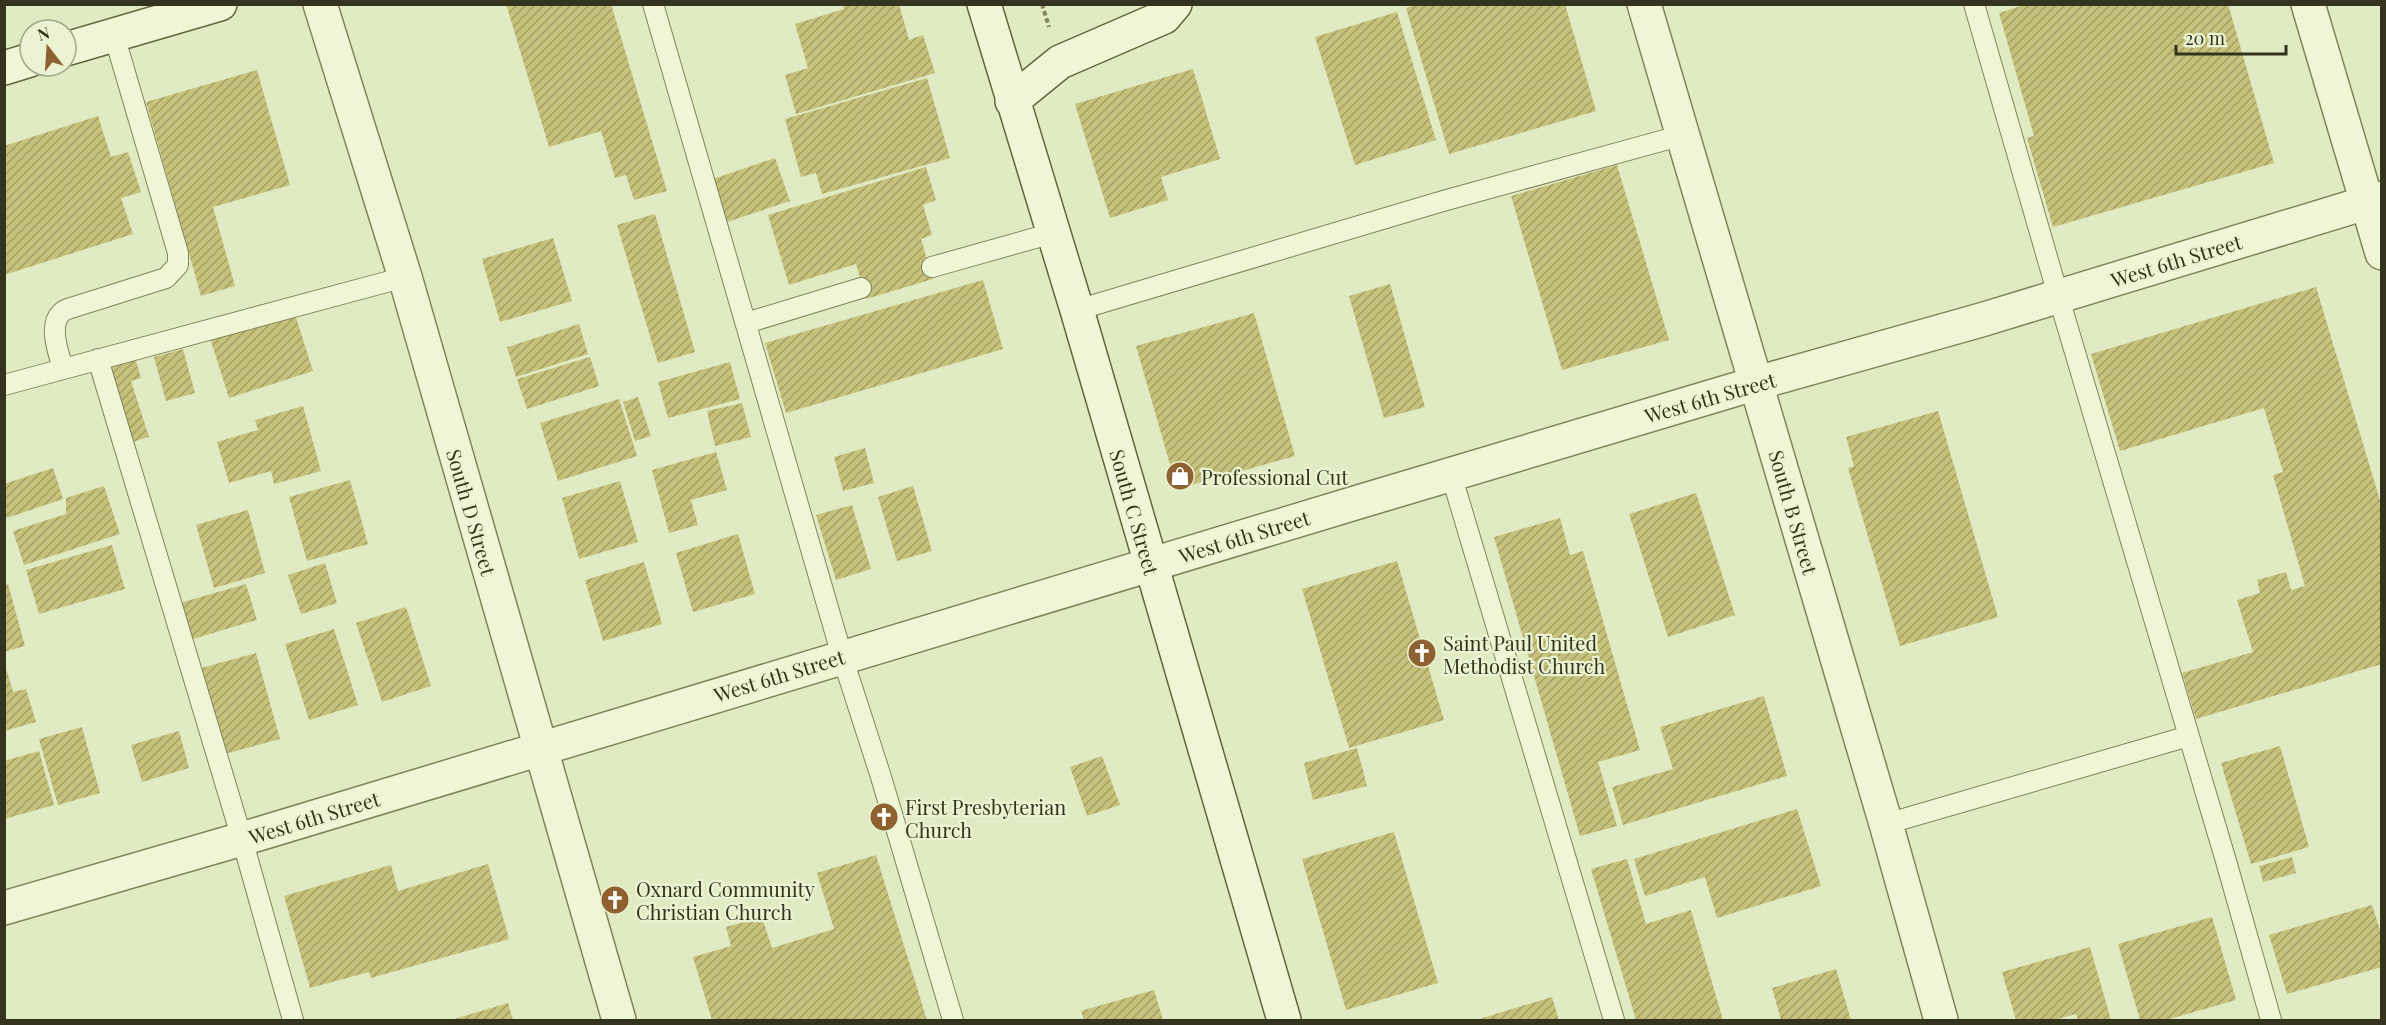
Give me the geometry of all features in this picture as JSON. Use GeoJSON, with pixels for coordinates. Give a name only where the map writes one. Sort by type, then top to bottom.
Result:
{"type":"FeatureCollection","features":[{"type":"Feature","properties":{"kind":"street"},"geometry":{"type":"LineString","coordinates":[[78,46],[220,4]]}},
{"type":"Feature","properties":{"kind":"street","name":"South D Street"},"geometry":{"type":"LineString","coordinates":[[320,4],[405,277],[619,1020]]}},
{"type":"Feature","properties":{"kind":"street","name":"South C Street"},"geometry":{"type":"LineString","coordinates":[[984,4],[1077,310],[1284,1020]]}},
{"type":"Feature","properties":{"kind":"street"},"geometry":{"type":"LineString","coordinates":[[1012,101],[1060,62],[1164,16],[1175,4]]}},
{"type":"Feature","properties":{"kind":"street","name":"South B Street"},"geometry":{"type":"LineString","coordinates":[[1644,4],[1886,824],[1941,1020]]}},
{"type":"Feature","properties":{"kind":"street"},"geometry":{"type":"LineString","coordinates":[[2308,4],[2374,200],[2382,253]]}},
{"type":"Feature","properties":{"kind":"street","name":"West 6th Street"},"geometry":{"type":"LineString","coordinates":[[4,908],[242,839],[540,747],[1451,474],[1757,383],[1981,320],[2374,200]]}},
{"type":"Feature","properties":{"kind":"lane"},"geometry":{"type":"LineString","coordinates":[[653,4],[842,656],[881,777],[952,1020]]}},
{"type":"Feature","properties":{"kind":"lane"},"geometry":{"type":"LineString","coordinates":[[1974,4],[2271,1020]]}},
{"type":"Feature","properties":{"kind":"lane"},"geometry":{"type":"LineString","coordinates":[[63,369],[56,344],[56,323],[61,313],[166,278],[178,265],[178,253],[114,35]]}},
{"type":"Feature","properties":{"kind":"lane"},"geometry":{"type":"LineString","coordinates":[[1077,310],[1443,201],[1683,135]]}},
{"type":"Feature","properties":{"kind":"lane"},"geometry":{"type":"LineString","coordinates":[[932,267],[1053,233]]}},
{"type":"Feature","properties":{"kind":"lane"},"geometry":{"type":"LineString","coordinates":[[4,385],[405,277]]}},
{"type":"Feature","properties":{"kind":"lane"},"geometry":{"type":"LineString","coordinates":[[746,323],[861,288]]}},
{"type":"Feature","properties":{"kind":"lane"},"geometry":{"type":"LineString","coordinates":[[98,359],[242,839],[293,1020]]}},
{"type":"Feature","properties":{"kind":"lane"},"geometry":{"type":"LineString","coordinates":[[1451,474],[1614,1020]]}},
{"type":"Feature","properties":{"kind":"lane"},"geometry":{"type":"LineString","coordinates":[[1886,824],[2189,736]]}},
{"type":"Feature","properties":{"kind":"path"},"geometry":{"type":"LineString","coordinates":[[1042,4],[1049,27]]}},
{"type":"Feature","properties":{"kind":"building"},"geometry":{"type":"Polygon","coordinates":[[[506,4],[611,4],[667,191],[634,200],[626,175],[615,178],[601,131],[549,147],[506,4]]]}},
{"type":"Feature","properties":{"kind":"building"},"geometry":{"type":"Polygon","coordinates":[[[843,4],[899,4],[909,40],[923,35],[935,73],[796,114],[785,75],[808,68],[795,24],[844,9],[843,4]]]}},
{"type":"Feature","properties":{"kind":"building"},"geometry":{"type":"Polygon","coordinates":[[[1417,4],[1565,4],[1596,111],[1449,154],[1406,8],[1417,4]]]}},
{"type":"Feature","properties":{"kind":"building"},"geometry":{"type":"Polygon","coordinates":[[[2027,4],[2228,4],[2274,163],[2053,227],[2027,138],[2034,136],[1999,13],[2027,4]]]}},
{"type":"Feature","properties":{"kind":"building"},"geometry":{"type":"Polygon","coordinates":[[[1397,12],[1436,140],[1355,165],[1315,37],[1397,12]]]}},
{"type":"Feature","properties":{"kind":"building"},"geometry":{"type":"Polygon","coordinates":[[[1193,69],[1220,159],[1161,177],[1168,200],[1110,218],[1075,104],[1193,69]]]}},
{"type":"Feature","properties":{"kind":"building"},"geometry":{"type":"Polygon","coordinates":[[[257,70],[290,185],[213,207],[235,286],[201,296],[146,102],[257,70]]]}},
{"type":"Feature","properties":{"kind":"building"},"geometry":{"type":"Polygon","coordinates":[[[927,78],[950,158],[822,194],[816,173],[801,177],[785,119],[927,78]]]}},
{"type":"Feature","properties":{"kind":"building"},"geometry":{"type":"Polygon","coordinates":[[[98,116],[111,157],[128,152],[141,192],[121,198],[133,234],[4,275],[4,146],[98,116]]]}},
{"type":"Feature","properties":{"kind":"building"},"geometry":{"type":"Polygon","coordinates":[[[775,158],[790,201],[724,223],[710,180],[775,158]]]}},
{"type":"Feature","properties":{"kind":"building"},"geometry":{"type":"Polygon","coordinates":[[[1617,165],[1669,340],[1562,370],[1511,196],[1617,165]]]}},
{"type":"Feature","properties":{"kind":"building"},"geometry":{"type":"Polygon","coordinates":[[[926,167],[936,200],[923,205],[932,235],[921,239],[933,279],[866,299],[856,264],[789,285],[768,215],[926,167]]]}},
{"type":"Feature","properties":{"kind":"building"},"geometry":{"type":"Polygon","coordinates":[[[655,214],[695,352],[658,363],[617,225],[655,214]]]}},
{"type":"Feature","properties":{"kind":"building"},"geometry":{"type":"Polygon","coordinates":[[[553,238],[572,301],[500,322],[482,259],[553,238]]]}},
{"type":"Feature","properties":{"kind":"building"},"geometry":{"type":"Polygon","coordinates":[[[983,280],[1003,349],[786,413],[765,343],[983,280]]]}},
{"type":"Feature","properties":{"kind":"building"},"geometry":{"type":"Polygon","coordinates":[[[1390,284],[1425,407],[1384,418],[1349,296],[1390,284]]]}},
{"type":"Feature","properties":{"kind":"building"},"geometry":{"type":"Polygon","coordinates":[[[2316,287],[2382,507],[2382,664],[2196,719],[2182,673],[2253,652],[2237,600],[2260,593],[2257,580],[2286,572],[2291,590],[2305,586],[2273,475],[2283,472],[2264,408],[2120,451],[2091,354],[2316,287]]]}},
{"type":"Feature","properties":{"kind":"building"},"geometry":{"type":"Polygon","coordinates":[[[294,311],[313,371],[229,398],[210,338],[294,311]]]}},
{"type":"Feature","properties":{"kind":"building"},"geometry":{"type":"Polygon","coordinates":[[[1254,313],[1295,456],[1177,489],[1136,346],[1254,313]]]}},
{"type":"Feature","properties":{"kind":"building"},"geometry":{"type":"Polygon","coordinates":[[[579,324],[588,354],[516,377],[507,347],[579,324]]]}},
{"type":"Feature","properties":{"kind":"building"},"geometry":{"type":"Polygon","coordinates":[[[183,349],[195,393],[166,401],[154,357],[183,349]]]}},
{"type":"Feature","properties":{"kind":"building"},"geometry":{"type":"Polygon","coordinates":[[[134,354],[141,378],[131,381],[149,437],[126,444],[102,364],[134,354]]]}},
{"type":"Feature","properties":{"kind":"building"},"geometry":{"type":"Polygon","coordinates":[[[590,357],[599,386],[527,409],[517,379],[590,357]]]}},
{"type":"Feature","properties":{"kind":"building"},"geometry":{"type":"Polygon","coordinates":[[[730,362],[740,399],[668,418],[658,382],[730,362]]]}},
{"type":"Feature","properties":{"kind":"building"},"geometry":{"type":"Polygon","coordinates":[[[638,397],[651,436],[635,441],[623,402],[638,397]]]}},
{"type":"Feature","properties":{"kind":"building"},"geometry":{"type":"Polygon","coordinates":[[[619,399],[637,456],[558,481],[540,423],[619,399]]]}},
{"type":"Feature","properties":{"kind":"building"},"geometry":{"type":"Polygon","coordinates":[[[742,403],[751,437],[715,446],[707,411],[742,403]]]}},
{"type":"Feature","properties":{"kind":"building"},"geometry":{"type":"Polygon","coordinates":[[[303,406],[321,471],[274,484],[271,471],[229,483],[217,442],[258,430],[255,420],[303,406]]]}},
{"type":"Feature","properties":{"kind":"building"},"geometry":{"type":"Polygon","coordinates":[[[1938,411],[1998,617],[1900,646],[1848,468],[1854,466],[1846,437],[1938,411]]]}},
{"type":"Feature","properties":{"kind":"building"},"geometry":{"type":"Polygon","coordinates":[[[865,448],[874,483],[843,491],[834,457],[865,448]]]}},
{"type":"Feature","properties":{"kind":"building"},"geometry":{"type":"Polygon","coordinates":[[[716,452],[727,490],[691,500],[698,525],[669,533],[652,470],[716,452]]]}},
{"type":"Feature","properties":{"kind":"building"},"geometry":{"type":"Polygon","coordinates":[[[53,468],[63,499],[7,518],[4,510],[4,484],[53,468]]]}},
{"type":"Feature","properties":{"kind":"building"},"geometry":{"type":"Polygon","coordinates":[[[350,480],[368,544],[307,561],[289,497],[350,480]]]}},
{"type":"Feature","properties":{"kind":"building"},"geometry":{"type":"Polygon","coordinates":[[[620,481],[638,542],[579,559],[562,498],[620,481]]]}},
{"type":"Feature","properties":{"kind":"building"},"geometry":{"type":"Polygon","coordinates":[[[104,486],[120,534],[24,565],[13,531],[66,514],[66,498],[104,486]]]}},
{"type":"Feature","properties":{"kind":"building"},"geometry":{"type":"Polygon","coordinates":[[[913,486],[932,551],[897,561],[878,497],[913,486]]]}},
{"type":"Feature","properties":{"kind":"building"},"geometry":{"type":"Polygon","coordinates":[[[1696,493],[1735,615],[1668,637],[1629,514],[1696,493]]]}},
{"type":"Feature","properties":{"kind":"building"},"geometry":{"type":"Polygon","coordinates":[[[852,505],[871,569],[836,580],[816,515],[852,505]]]}},
{"type":"Feature","properties":{"kind":"building"},"geometry":{"type":"Polygon","coordinates":[[[248,510],[265,573],[214,588],[196,525],[248,510]]]}},
{"type":"Feature","properties":{"kind":"building"},"geometry":{"type":"Polygon","coordinates":[[[1560,518],[1570,555],[1583,551],[1640,750],[1598,762],[1617,826],[1580,836],[1494,537],[1560,518]]]}},
{"type":"Feature","properties":{"kind":"building"},"geometry":{"type":"Polygon","coordinates":[[[738,534],[755,594],[693,612],[676,553],[738,534]]]}},
{"type":"Feature","properties":{"kind":"building"},"geometry":{"type":"Polygon","coordinates":[[[112,545],[125,589],[39,614],[26,570],[112,545]]]}},
{"type":"Feature","properties":{"kind":"building"},"geometry":{"type":"Polygon","coordinates":[[[1397,561],[1444,720],[1349,748],[1302,589],[1397,561]]]}},
{"type":"Feature","properties":{"kind":"building"},"geometry":{"type":"Polygon","coordinates":[[[644,562],[662,624],[603,641],[585,580],[644,562]]]}},
{"type":"Feature","properties":{"kind":"building"},"geometry":{"type":"Polygon","coordinates":[[[325,563],[337,603],[301,614],[288,575],[325,563]]]}},
{"type":"Feature","properties":{"kind":"building"},"geometry":{"type":"Polygon","coordinates":[[[8,584],[25,646],[4,652],[4,585],[8,584]]]}},
{"type":"Feature","properties":{"kind":"building"},"geometry":{"type":"Polygon","coordinates":[[[246,584],[257,620],[186,641],[176,604],[246,584]]]}},
{"type":"Feature","properties":{"kind":"building"},"geometry":{"type":"Polygon","coordinates":[[[406,607],[431,686],[382,702],[356,623],[406,607]]]}},
{"type":"Feature","properties":{"kind":"building"},"geometry":{"type":"Polygon","coordinates":[[[334,629],[358,705],[309,720],[285,644],[334,629]]]}},
{"type":"Feature","properties":{"kind":"building"},"geometry":{"type":"Polygon","coordinates":[[[256,653],[280,739],[225,754],[201,668],[256,653]]]}},
{"type":"Feature","properties":{"kind":"building"},"geometry":{"type":"Polygon","coordinates":[[[4,671],[7,671],[13,692],[26,689],[36,722],[4,731],[4,671]]]}},
{"type":"Feature","properties":{"kind":"building"},"geometry":{"type":"Polygon","coordinates":[[[1764,696],[1787,776],[1623,825],[1612,787],[1673,769],[1660,727],[1764,696]]]}},
{"type":"Feature","properties":{"kind":"building"},"geometry":{"type":"Polygon","coordinates":[[[82,727],[100,793],[58,805],[39,739],[82,727]]]}},
{"type":"Feature","properties":{"kind":"building"},"geometry":{"type":"Polygon","coordinates":[[[179,731],[189,768],[142,782],[131,745],[179,731]]]}},
{"type":"Feature","properties":{"kind":"building"},"geometry":{"type":"Polygon","coordinates":[[[2280,746],[2309,847],[2251,864],[2221,763],[2280,746]]]}},
{"type":"Feature","properties":{"kind":"building"},"geometry":{"type":"Polygon","coordinates":[[[1357,748],[1367,786],[1313,800],[1304,763],[1357,748]]]}},
{"type":"Feature","properties":{"kind":"building"},"geometry":{"type":"Polygon","coordinates":[[[39,751],[54,805],[4,819],[4,761],[39,751]]]}},
{"type":"Feature","properties":{"kind":"building"},"geometry":{"type":"Polygon","coordinates":[[[1102,756],[1120,805],[1087,816],[1070,767],[1102,756]]]}},
{"type":"Feature","properties":{"kind":"building"},"geometry":{"type":"Polygon","coordinates":[[[1797,809],[1821,886],[1717,918],[1705,877],[1645,896],[1634,859],[1797,809]]]}},
{"type":"Feature","properties":{"kind":"building"},"geometry":{"type":"Polygon","coordinates":[[[1394,832],[1438,983],[1346,1010],[1302,859],[1394,832]]]}},
{"type":"Feature","properties":{"kind":"building"},"geometry":{"type":"Polygon","coordinates":[[[876,855],[927,1020],[712,1020],[693,957],[731,946],[726,927],[762,917],[772,948],[834,929],[817,873],[876,855]]]}},
{"type":"Feature","properties":{"kind":"building"},"geometry":{"type":"Polygon","coordinates":[[[2292,857],[2296,873],[2263,882],[2259,866],[2292,857]]]}},
{"type":"Feature","properties":{"kind":"building"},"geometry":{"type":"Polygon","coordinates":[[[1627,859],[1646,924],[1691,910],[1723,1020],[1636,1020],[1591,869],[1627,859]]]}},
{"type":"Feature","properties":{"kind":"building"},"geometry":{"type":"Polygon","coordinates":[[[488,864],[509,939],[371,978],[369,972],[310,988],[284,896],[391,865],[398,891],[488,864]]]}},
{"type":"Feature","properties":{"kind":"building"},"geometry":{"type":"Polygon","coordinates":[[[2372,905],[2382,936],[2382,967],[2287,994],[2269,935],[2372,905]]]}},
{"type":"Feature","properties":{"kind":"building"},"geometry":{"type":"Polygon","coordinates":[[[2212,917],[2236,1000],[2166,1020],[2140,1020],[2118,944],[2212,917]]]}},
{"type":"Feature","properties":{"kind":"building"},"geometry":{"type":"Polygon","coordinates":[[[2090,947],[2111,1020],[2078,1020],[2076,1014],[2054,1020],[2016,1020],[2002,972],[2090,947]]]}},
{"type":"Feature","properties":{"kind":"building"},"geometry":{"type":"Polygon","coordinates":[[[1836,969],[1851,1020],[1781,1020],[1772,988],[1836,969]]]}},
{"type":"Feature","properties":{"kind":"building"},"geometry":{"type":"Polygon","coordinates":[[[1154,990],[1163,1020],[1084,1020],[1081,1011],[1154,990]]]}},
{"type":"Feature","properties":{"kind":"building"},"geometry":{"type":"Polygon","coordinates":[[[1552,997],[1559,1020],[1476,1020],[1552,997]]]}},
{"type":"Feature","properties":{"kind":"building"},"geometry":{"type":"Polygon","coordinates":[[[508,1003],[513,1020],[451,1020],[508,1003]]]}},
{"type":"Feature","properties":{"kind":"place","name":"Professional Cut"},"geometry":{"type":"Point","coordinates":[1180,476]}},
{"type":"Feature","properties":{"kind":"place","name":"Saint Paul United Methodist Church"},"geometry":{"type":"Point","coordinates":[1422,653]}},
{"type":"Feature","properties":{"kind":"place","name":"First Presbyterian Church"},"geometry":{"type":"Point","coordinates":[884,817]}},
{"type":"Feature","properties":{"kind":"place","name":"Oxnard Community Christian Church"},"geometry":{"type":"Point","coordinates":[615,900]}}]}
